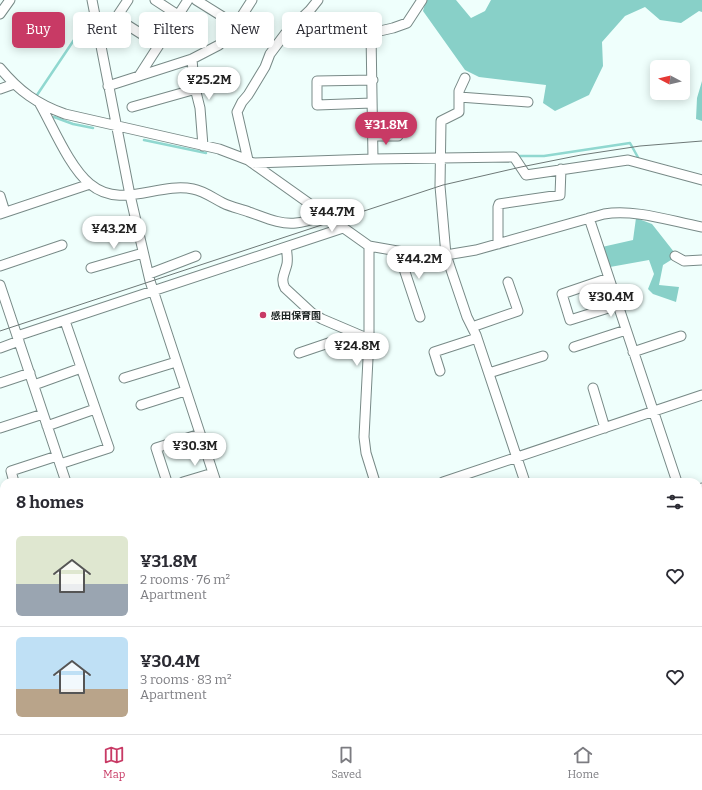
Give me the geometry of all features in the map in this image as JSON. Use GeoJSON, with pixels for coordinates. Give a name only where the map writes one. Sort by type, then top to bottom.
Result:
{"type":"FeatureCollection","features":[{"type":"Feature","properties":{"kind":"street"},"geometry":{"type":"LineString","coordinates":[[0,14],[10,0]]}},
{"type":"Feature","properties":{"kind":"street"},"geometry":{"type":"LineString","coordinates":[[92,0],[116,126],[143,253],[153,291],[215,478]]}},
{"type":"Feature","properties":{"kind":"street"},"geometry":{"type":"LineString","coordinates":[[128,0],[116,18],[139,32]]}},
{"type":"Feature","properties":{"kind":"street"},"geometry":{"type":"LineString","coordinates":[[155,0],[173,12]]}},
{"type":"Feature","properties":{"kind":"street"},"geometry":{"type":"LineString","coordinates":[[180,12],[188,0]]}},
{"type":"Feature","properties":{"kind":"street"},"geometry":{"type":"LineString","coordinates":[[196,0],[236,26],[252,0]]}},
{"type":"Feature","properties":{"kind":"street"},"geometry":{"type":"LineString","coordinates":[[250,161],[237,112],[238,107],[248,95],[265,67],[270,54],[285,34],[310,10],[318,0]]}},
{"type":"Feature","properties":{"kind":"street"},"geometry":{"type":"LineString","coordinates":[[382,30],[407,23],[422,0]]}},
{"type":"Feature","properties":{"kind":"street"},"geometry":{"type":"LineString","coordinates":[[108,86],[192,59],[216,47]]}},
{"type":"Feature","properties":{"kind":"street"},"geometry":{"type":"LineString","coordinates":[[139,76],[157,48]]}},
{"type":"Feature","properties":{"kind":"street"},"geometry":{"type":"LineString","coordinates":[[372,48],[374,136],[373,159]]}},
{"type":"Feature","properties":{"kind":"street"},"geometry":{"type":"LineString","coordinates":[[192,59],[200,108],[203,146]]}},
{"type":"Feature","properties":{"kind":"street"},"geometry":{"type":"LineString","coordinates":[[0,68],[21,91],[47,108],[65,114],[219,149],[250,161],[369,246],[398,251],[446,255],[476,250],[615,212],[633,213],[702,227]]}},
{"type":"Feature","properties":{"kind":"street"},"geometry":{"type":"LineString","coordinates":[[465,78],[459,91],[459,112],[441,121],[442,158],[440,186],[446,255],[467,318],[477,338],[523,478]]}},
{"type":"Feature","properties":{"kind":"street"},"geometry":{"type":"LineString","coordinates":[[372,103],[317,104],[316,81],[373,80]]}},
{"type":"Feature","properties":{"kind":"street"},"geometry":{"type":"LineString","coordinates":[[0,89],[14,84]]}},
{"type":"Feature","properties":{"kind":"street"},"geometry":{"type":"LineString","coordinates":[[132,107],[196,89]]}},
{"type":"Feature","properties":{"kind":"street"},"geometry":{"type":"LineString","coordinates":[[459,97],[528,102]]}},
{"type":"Feature","properties":{"kind":"street"},"geometry":{"type":"LineString","coordinates":[[40,104],[69,158],[90,184],[114,196],[173,188],[193,189],[203,192],[225,203],[277,222],[297,223],[326,215]]}},
{"type":"Feature","properties":{"kind":"street"},"geometry":{"type":"LineString","coordinates":[[374,136],[398,136]]}},
{"type":"Feature","properties":{"kind":"street"},"geometry":{"type":"LineString","coordinates":[[250,161],[514,157],[526,175],[628,160],[702,180]]}},
{"type":"Feature","properties":{"kind":"street"},"geometry":{"type":"LineString","coordinates":[[498,244],[499,204],[560,195],[561,169]]}},
{"type":"Feature","properties":{"kind":"street"},"geometry":{"type":"LineString","coordinates":[[0,196],[3,213],[90,184]]}},
{"type":"Feature","properties":{"kind":"street"},"geometry":{"type":"LineString","coordinates":[[589,218],[676,478]]}},
{"type":"Feature","properties":{"kind":"street"},"geometry":{"type":"LineString","coordinates":[[0,348],[18,339],[65,321],[343,228]]}},
{"type":"Feature","properties":{"kind":"street"},"geometry":{"type":"LineString","coordinates":[[0,266],[62,245]]}},
{"type":"Feature","properties":{"kind":"street"},"geometry":{"type":"LineString","coordinates":[[369,246],[369,339],[364,437],[366,453],[375,478]]}},
{"type":"Feature","properties":{"kind":"street"},"geometry":{"type":"LineString","coordinates":[[286,248],[287,263],[282,279],[282,283],[285,288],[312,313],[322,319],[369,339]]}},
{"type":"Feature","properties":{"kind":"street"},"geometry":{"type":"LineString","coordinates":[[398,251],[420,317]]}},
{"type":"Feature","properties":{"kind":"street"},"geometry":{"type":"LineString","coordinates":[[91,268],[143,253]]}},
{"type":"Feature","properties":{"kind":"street"},"geometry":{"type":"LineString","coordinates":[[149,274],[196,256]]}},
{"type":"Feature","properties":{"kind":"street"},"geometry":{"type":"LineString","coordinates":[[676,256],[684,261],[702,260]]}},
{"type":"Feature","properties":{"kind":"street"},"geometry":{"type":"LineString","coordinates":[[609,278],[562,294],[570,320],[618,305]]}},
{"type":"Feature","properties":{"kind":"street"},"geometry":{"type":"LineString","coordinates":[[472,327],[518,311],[508,282]]}},
{"type":"Feature","properties":{"kind":"street"},"geometry":{"type":"LineString","coordinates":[[0,285],[65,478]]}},
{"type":"Feature","properties":{"kind":"street"},"geometry":{"type":"LineString","coordinates":[[13,478],[11,471],[109,448],[65,321]]}},
{"type":"Feature","properties":{"kind":"street"},"geometry":{"type":"LineString","coordinates":[[574,347],[626,330]]}},
{"type":"Feature","properties":{"kind":"street"},"geometry":{"type":"LineString","coordinates":[[299,353],[355,334]]}},
{"type":"Feature","properties":{"kind":"street"},"geometry":{"type":"LineString","coordinates":[[633,352],[681,336]]}},
{"type":"Feature","properties":{"kind":"street"},"geometry":{"type":"LineString","coordinates":[[440,371],[434,352],[477,338]]}},
{"type":"Feature","properties":{"kind":"street"},"geometry":{"type":"LineString","coordinates":[[489,373],[543,356]]}},
{"type":"Feature","properties":{"kind":"street"},"geometry":{"type":"LineString","coordinates":[[124,378],[176,362]]}},
{"type":"Feature","properties":{"kind":"street"},"geometry":{"type":"LineString","coordinates":[[34,385],[81,368]]}},
{"type":"Feature","properties":{"kind":"street"},"geometry":{"type":"LineString","coordinates":[[0,383],[30,373]]}},
{"type":"Feature","properties":{"kind":"street"},"geometry":{"type":"LineString","coordinates":[[592,388],[605,428]]}},
{"type":"Feature","properties":{"kind":"street"},"geometry":{"type":"LineString","coordinates":[[141,405],[185,390]]}},
{"type":"Feature","properties":{"kind":"street"},"geometry":{"type":"LineString","coordinates":[[455,478],[702,395]]}},
{"type":"Feature","properties":{"kind":"street"},"geometry":{"type":"LineString","coordinates":[[47,426],[95,409]]}},
{"type":"Feature","properties":{"kind":"street"},"geometry":{"type":"LineString","coordinates":[[0,428],[44,414]]}},
{"type":"Feature","properties":{"kind":"street"},"geometry":{"type":"LineString","coordinates":[[166,478],[156,448],[200,434]]}},
{"type":"Feature","properties":{"kind":"street"},"geometry":{"type":"LineString","coordinates":[[196,478],[213,473]]}},
{"type":"Feature","properties":{"kind":"shaded area"},"geometry":{"type":"Polygon","coordinates":[[[426,0],[456,0],[471,18],[485,11],[491,0],[702,0],[702,12],[699,11],[681,23],[660,20],[645,7],[625,16],[602,42],[603,66],[589,95],[555,111],[543,103],[546,85],[479,77],[465,70],[423,11],[426,0]]]}},
{"type":"Feature","properties":{"kind":"shaded area"},"geometry":{"type":"Polygon","coordinates":[[[702,81],[702,121],[696,119],[697,98],[702,81]]]}},
{"type":"Feature","properties":{"kind":"shaded area"},"geometry":{"type":"Polygon","coordinates":[[[636,218],[652,224],[674,252],[671,260],[663,265],[659,285],[679,287],[676,302],[653,294],[648,289],[654,274],[649,260],[610,267],[602,247],[633,240],[636,218]]]}},
{"type":"Feature","properties":{"kind":"waterway"},"geometry":{"type":"LineString","coordinates":[[37,95],[73,41]]}},
{"type":"Feature","properties":{"kind":"waterway"},"geometry":{"type":"LineString","coordinates":[[54,117],[73,124],[93,128]]}},
{"type":"Feature","properties":{"kind":"waterway"},"geometry":{"type":"LineString","coordinates":[[144,140],[206,153]]}},
{"type":"Feature","properties":{"kind":"waterway"},"geometry":{"type":"LineString","coordinates":[[516,156],[544,156],[630,143],[640,161]]}},
{"type":"Feature","properties":{"kind":"tram line"},"geometry":{"type":"LineString","coordinates":[[0,331],[443,185],[581,155],[640,146],[702,141]]}},
{"type":"Feature","properties":{"kind":"place","name":"感田保育園"},"geometry":{"type":"Point","coordinates":[263,315]}}]}
